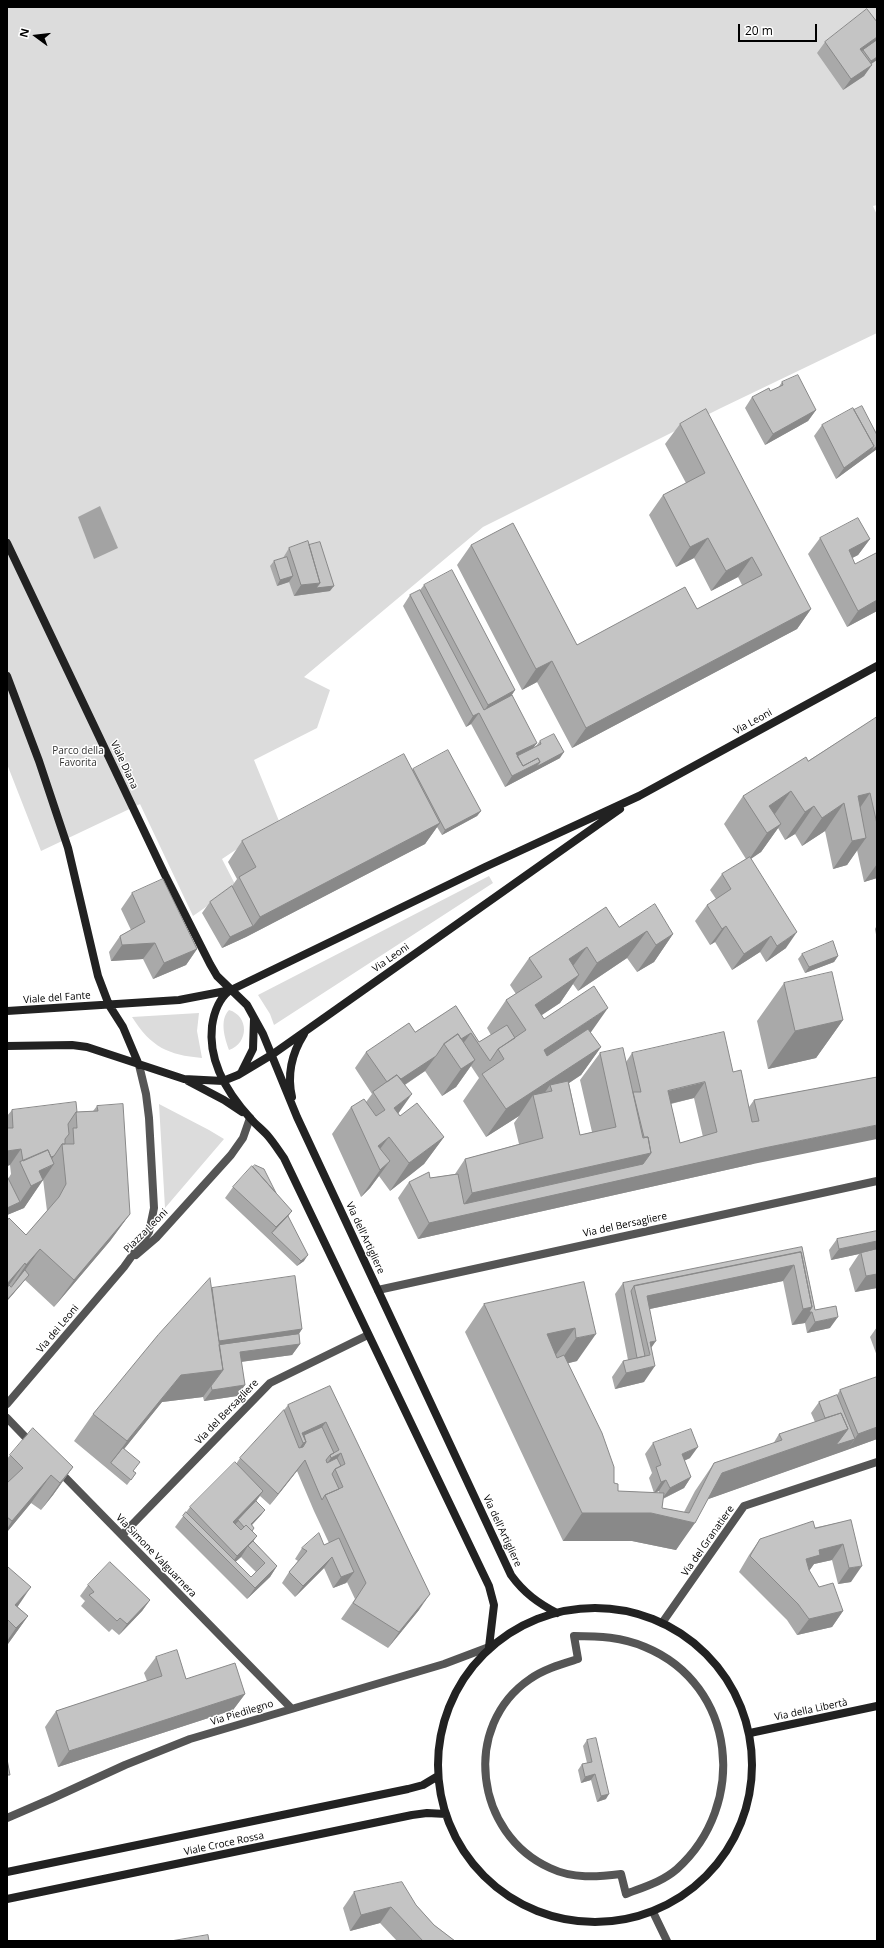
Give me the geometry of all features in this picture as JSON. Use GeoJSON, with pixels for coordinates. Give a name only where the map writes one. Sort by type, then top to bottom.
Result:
{"type":"FeatureCollection","features":[{"type":"Feature","properties":{"kind":"street","name":"Viale Diana"},"geometry":{"type":"LineString","coordinates":[[7,543],[165,875],[210,964],[217,976],[231,990]]}},
{"type":"Feature","properties":{"kind":"street","name":"Via Leoni"},"geometry":{"type":"LineString","coordinates":[[109,1004],[179,1000],[231,990],[478,870],[639,796],[877,666]]}},
{"type":"Feature","properties":{"kind":"street"},"geometry":{"type":"LineString","coordinates":[[7,676],[39,761],[68,848],[98,976],[109,1004],[123,1027],[139,1065]]}},
{"type":"Feature","properties":{"kind":"street","name":"Via Leoni"},"geometry":{"type":"LineString","coordinates":[[139,1065],[184,1079],[223,1081],[238,1075],[273,1054],[639,796]]}},
{"type":"Feature","properties":{"kind":"street","name":"Via dell'Artigliere"},"geometry":{"type":"LineString","coordinates":[[231,990],[247,1005],[273,1054],[297,1117],[511,1575],[521,1589],[535,1601],[557,1613]]}},
{"type":"Feature","properties":{"kind":"street"},"geometry":{"type":"LineString","coordinates":[[231,990],[223,996],[218,1004],[212,1029],[213,1053],[216,1066],[223,1081],[250,1118],[268,1136],[284,1158],[489,1586],[494,1605],[489,1647]]}},
{"type":"Feature","properties":{"kind":"street","name":"Viale del Fante"},"geometry":{"type":"LineString","coordinates":[[7,1011],[109,1004]]}},
{"type":"Feature","properties":{"kind":"street"},"geometry":{"type":"LineString","coordinates":[[238,1075],[245,1068],[253,1049],[255,1035],[254,1017]]}},
{"type":"Feature","properties":{"kind":"street"},"geometry":{"type":"LineString","coordinates":[[297,1117],[291,1092],[290,1071],[294,1056],[307,1030]]}},
{"type":"Feature","properties":{"kind":"street"},"geometry":{"type":"LineString","coordinates":[[7,1046],[72,1045],[95,1049],[139,1065]]}},
{"type":"Feature","properties":{"kind":"street","name":"Piazza Leoni"},"geometry":{"type":"LineString","coordinates":[[124,1267],[149,1232],[154,1208],[146,1094],[139,1065]]}},
{"type":"Feature","properties":{"kind":"street"},"geometry":{"type":"LineString","coordinates":[[184,1079],[224,1100],[250,1118]]}},
{"type":"Feature","properties":{"kind":"street","name":"Piazza Leoni"},"geometry":{"type":"LineString","coordinates":[[124,1267],[156,1238],[231,1155],[243,1138],[250,1118]]}},
{"type":"Feature","properties":{"kind":"street","name":"Via del Bersagliere"},"geometry":{"type":"LineString","coordinates":[[378,1290],[877,1181]]}},
{"type":"Feature","properties":{"kind":"street","name":"Via dei Leoni"},"geometry":{"type":"LineString","coordinates":[[7,1404],[124,1267]]}},
{"type":"Feature","properties":{"kind":"street","name":"Via del Bersagliere"},"geometry":{"type":"LineString","coordinates":[[122,1535],[270,1383],[368,1335]]}},
{"type":"Feature","properties":{"kind":"street"},"geometry":{"type":"LineString","coordinates":[[7,1418],[40,1451]]}},
{"type":"Feature","properties":{"kind":"street","name":"Via Simone Valguarnera"},"geometry":{"type":"LineString","coordinates":[[51,1462],[291,1708]]}},
{"type":"Feature","properties":{"kind":"street","name":"Via del Granatiere"},"geometry":{"type":"LineString","coordinates":[[662,1623],[744,1506],[877,1462]]}},
{"type":"Feature","properties":{"kind":"street"},"geometry":{"type":"LineString","coordinates":[[608,1608],[636,1613],[662,1623],[683,1634],[702,1649],[718,1666],[732,1686],[742,1708],[750,1733],[753,1772],[746,1813],[728,1851],[701,1883],[677,1900],[654,1912],[634,1919],[598,1924],[564,1920],[530,1910],[500,1891],[475,1867],[456,1838],[446,1814],[438,1776],[440,1740],[453,1699],[476,1663],[489,1647],[507,1633],[537,1618],[580,1609],[608,1608]]}},
{"type":"Feature","properties":{"kind":"street"},"geometry":{"type":"LineString","coordinates":[[574,1636],[603,1636],[625,1640],[646,1647],[666,1658],[683,1672],[698,1688],[710,1707],[718,1728],[723,1750],[724,1772],[721,1794],[715,1816],[705,1836],[692,1854],[676,1870],[658,1883],[626,1894],[621,1874],[595,1877],[572,1875],[550,1869],[531,1858],[514,1843],[500,1824],[490,1801],[484,1774],[484,1755],[489,1732],[499,1712],[513,1693],[530,1678],[551,1668],[578,1659],[574,1636]]}},
{"type":"Feature","properties":{"kind":"street","name":"Via Piedilegno"},"geometry":{"type":"LineString","coordinates":[[7,1818],[125,1765],[190,1739],[444,1664],[489,1647]]}},
{"type":"Feature","properties":{"kind":"street","name":"Via della Libertà"},"geometry":{"type":"LineString","coordinates":[[750,1733],[877,1706]]}},
{"type":"Feature","properties":{"kind":"street","name":"Viale Croce Rossa"},"geometry":{"type":"LineString","coordinates":[[7,1872],[423,1786],[438,1776]]}},
{"type":"Feature","properties":{"kind":"street","name":"Viale Croce Rossa"},"geometry":{"type":"LineString","coordinates":[[7,1900],[412,1815],[427,1813],[446,1814]]}},
{"type":"Feature","properties":{"kind":"street"},"geometry":{"type":"LineString","coordinates":[[654,1912],[667,1941]]}},
{"type":"Feature","properties":{"kind":"green space","name":"Parco della Favorita"},"geometry":{"type":"Polygon","coordinates":[[[7,7],[877,7],[877,205],[873,206],[877,215],[877,333],[721,408],[483,527],[304,677],[330,690],[317,728],[254,760],[279,821],[222,859],[236,886],[193,916],[140,804],[41,851],[7,764],[7,7]]]}},
{"type":"Feature","properties":{"kind":"green space"},"geometry":{"type":"Polygon","coordinates":[[[489,876],[493,883],[274,1025],[270,1014],[258,995],[489,876]]]}},
{"type":"Feature","properties":{"kind":"green space"},"geometry":{"type":"Polygon","coordinates":[[[229,1010],[236,1013],[240,1018],[243,1023],[244,1030],[240,1042],[236,1047],[229,1050],[224,1030],[224,1019],[229,1010]]]}},
{"type":"Feature","properties":{"kind":"green space"},"geometry":{"type":"Polygon","coordinates":[[[199,1013],[197,1031],[202,1058],[179,1055],[161,1048],[146,1036],[132,1017],[199,1013]]]}},
{"type":"Feature","properties":{"kind":"green space"},"geometry":{"type":"Polygon","coordinates":[[[159,1104],[224,1139],[165,1208],[159,1104]]]}},
{"type":"Feature","properties":{"kind":"shaded area"},"geometry":{"type":"Polygon","coordinates":[[[100,506],[118,548],[94,559],[78,517],[100,506]]]}},
{"type":"Feature","properties":{"kind":"building"},"geometry":{"type":"Polygon","coordinates":[[[867,9],[877,22],[877,37],[860,49],[872,65],[851,79],[825,42],[867,9]]]}},
{"type":"Feature","properties":{"kind":"building"},"geometry":{"type":"Polygon","coordinates":[[[877,40],[877,57],[871,61],[863,50],[877,40]]]}},
{"type":"Feature","properties":{"kind":"building"},"geometry":{"type":"Polygon","coordinates":[[[798,375],[816,410],[773,434],[752,397],[769,388],[770,391],[783,385],[782,382],[798,375]]]}},
{"type":"Feature","properties":{"kind":"building"},"geometry":{"type":"Polygon","coordinates":[[[862,406],[877,435],[877,446],[870,452],[874,446],[854,410],[862,406]]]}},
{"type":"Feature","properties":{"kind":"building"},"geometry":{"type":"Polygon","coordinates":[[[853,408],[874,446],[844,468],[822,425],[853,408]]]}},
{"type":"Feature","properties":{"kind":"building"},"geometry":{"type":"Polygon","coordinates":[[[706,409],[811,609],[586,728],[552,661],[536,669],[471,545],[513,523],[577,645],[685,587],[697,609],[762,575],[752,557],[726,571],[708,538],[690,547],[663,495],[705,473],[680,424],[706,409]]]}},
{"type":"Feature","properties":{"kind":"building"},"geometry":{"type":"Polygon","coordinates":[[[858,518],[870,539],[849,550],[855,564],[876,553],[877,554],[877,600],[858,611],[820,538],[858,518]]]}},
{"type":"Feature","properties":{"kind":"building"},"geometry":{"type":"Polygon","coordinates":[[[308,541],[320,583],[301,585],[289,548],[308,541]]]}},
{"type":"Feature","properties":{"kind":"building"},"geometry":{"type":"Polygon","coordinates":[[[320,542],[334,586],[316,588],[320,583],[309,545],[320,542]]]}},
{"type":"Feature","properties":{"kind":"building"},"geometry":{"type":"Polygon","coordinates":[[[287,557],[293,576],[280,580],[274,561],[287,557]]]}},
{"type":"Feature","properties":{"kind":"building"},"geometry":{"type":"Polygon","coordinates":[[[452,570],[515,690],[488,705],[424,585],[452,570]]]}},
{"type":"Feature","properties":{"kind":"building"},"geometry":{"type":"Polygon","coordinates":[[[420,590],[484,710],[512,695],[537,743],[516,753],[523,766],[538,758],[540,762],[512,776],[479,713],[473,716],[410,595],[420,590]]]}},
{"type":"Feature","properties":{"kind":"building"},"geometry":{"type":"Polygon","coordinates":[[[877,717],[877,824],[870,793],[858,796],[866,838],[852,841],[844,803],[822,818],[814,806],[805,812],[791,791],[769,806],[781,824],[767,833],[743,796],[806,757],[808,761],[877,717]]]}},
{"type":"Feature","properties":{"kind":"building"},"geometry":{"type":"Polygon","coordinates":[[[554,734],[564,752],[536,767],[540,762],[538,758],[523,766],[517,756],[541,744],[540,741],[554,734]]]}},
{"type":"Feature","properties":{"kind":"building"},"geometry":{"type":"Polygon","coordinates":[[[448,750],[481,811],[445,830],[413,769],[448,750]]]}},
{"type":"Feature","properties":{"kind":"building"},"geometry":{"type":"Polygon","coordinates":[[[404,754],[440,823],[260,917],[239,877],[256,867],[242,841],[404,754]]]}},
{"type":"Feature","properties":{"kind":"building"},"geometry":{"type":"Polygon","coordinates":[[[750,857],[797,932],[777,946],[771,936],[744,954],[726,926],[722,929],[707,905],[731,889],[722,874],[750,857]]]}},
{"type":"Feature","properties":{"kind":"building"},"geometry":{"type":"Polygon","coordinates":[[[163,879],[197,949],[164,963],[155,943],[122,945],[120,936],[145,922],[132,893],[163,879]]]}},
{"type":"Feature","properties":{"kind":"building"},"geometry":{"type":"Polygon","coordinates":[[[232,886],[253,926],[230,937],[210,902],[232,886]]]}},
{"type":"Feature","properties":{"kind":"building"},"geometry":{"type":"Polygon","coordinates":[[[655,904],[673,934],[656,945],[647,931],[597,963],[587,947],[569,959],[579,975],[535,1005],[544,1019],[594,986],[608,1008],[544,1050],[547,1056],[588,1029],[601,1047],[506,1109],[482,1074],[504,1059],[498,1049],[526,1030],[506,1000],[542,977],[529,958],[606,907],[619,927],[655,904]]]}},
{"type":"Feature","properties":{"kind":"building"},"geometry":{"type":"Polygon","coordinates":[[[833,941],[838,956],[809,967],[802,954],[833,941]]]}},
{"type":"Feature","properties":{"kind":"building"},"geometry":{"type":"Polygon","coordinates":[[[832,972],[843,1020],[795,1031],[784,983],[832,972]]]}},
{"type":"Feature","properties":{"kind":"building"},"geometry":{"type":"Polygon","coordinates":[[[456,1006],[479,1042],[507,1025],[515,1038],[498,1049],[490,1061],[471,1033],[461,1039],[458,1034],[444,1044],[436,1056],[401,1079],[397,1075],[387,1082],[366,1052],[409,1023],[415,1032],[456,1006]]]}},
{"type":"Feature","properties":{"kind":"building"},"geometry":{"type":"Polygon","coordinates":[[[724,1032],[733,1072],[741,1070],[752,1122],[759,1121],[754,1100],[877,1077],[877,1125],[764,1148],[429,1223],[409,1182],[429,1172],[430,1178],[458,1174],[464,1204],[643,1164],[651,1153],[648,1137],[644,1137],[633,1092],[641,1092],[632,1053],[724,1032]],[[705,1082],[668,1091],[680,1143],[717,1132],[705,1082]]]}},
{"type":"Feature","properties":{"kind":"building"},"geometry":{"type":"Polygon","coordinates":[[[458,1034],[475,1060],[461,1069],[444,1044],[458,1034]]]}},
{"type":"Feature","properties":{"kind":"building"},"geometry":{"type":"Polygon","coordinates":[[[623,1048],[643,1138],[648,1137],[651,1153],[472,1193],[465,1159],[543,1138],[533,1095],[552,1091],[550,1085],[568,1081],[580,1135],[616,1127],[600,1053],[623,1048]]]}},
{"type":"Feature","properties":{"kind":"building"},"geometry":{"type":"Polygon","coordinates":[[[397,1075],[412,1094],[394,1108],[400,1116],[417,1103],[444,1137],[409,1163],[389,1137],[378,1146],[390,1161],[380,1170],[351,1107],[364,1099],[376,1116],[385,1110],[373,1092],[397,1075]]]}},
{"type":"Feature","properties":{"kind":"building"},"geometry":{"type":"Polygon","coordinates":[[[76,1102],[77,1112],[68,1124],[69,1134],[65,1139],[65,1144],[62,1144],[54,1156],[51,1157],[48,1150],[23,1161],[21,1149],[7,1151],[7,1128],[13,1128],[12,1110],[76,1102]]]}},
{"type":"Feature","properties":{"kind":"building"},"geometry":{"type":"Polygon","coordinates":[[[123,1104],[130,1214],[74,1280],[40,1249],[26,1265],[25,1263],[7,1284],[7,1221],[9,1218],[26,1235],[59,1197],[66,1184],[62,1144],[74,1144],[73,1128],[77,1128],[76,1112],[98,1111],[97,1106],[123,1104]]]}},
{"type":"Feature","properties":{"kind":"building"},"geometry":{"type":"Polygon","coordinates":[[[48,1150],[54,1164],[39,1171],[43,1180],[31,1186],[20,1162],[48,1150]]]}},
{"type":"Feature","properties":{"kind":"building"},"geometry":{"type":"Polygon","coordinates":[[[255,1165],[264,1169],[276,1193],[253,1167],[255,1165]]]}},
{"type":"Feature","properties":{"kind":"building"},"geometry":{"type":"Polygon","coordinates":[[[252,1166],[292,1211],[276,1227],[233,1187],[252,1166]]]}},
{"type":"Feature","properties":{"kind":"building"},"geometry":{"type":"Polygon","coordinates":[[[7,1176],[20,1202],[7,1208],[7,1176]]]}},
{"type":"Feature","properties":{"kind":"building"},"geometry":{"type":"Polygon","coordinates":[[[288,1216],[308,1255],[301,1261],[272,1233],[288,1216]]]}},
{"type":"Feature","properties":{"kind":"building"},"geometry":{"type":"Polygon","coordinates":[[[877,1231],[877,1241],[839,1249],[837,1239],[877,1231]]]}},
{"type":"Feature","properties":{"kind":"building"},"geometry":{"type":"Polygon","coordinates":[[[802,1247],[815,1310],[836,1306],[838,1317],[815,1322],[812,1312],[809,1312],[812,1307],[801,1252],[634,1286],[631,1291],[645,1356],[637,1358],[623,1283],[802,1247]]]}},
{"type":"Feature","properties":{"kind":"building"},"geometry":{"type":"Polygon","coordinates":[[[877,1249],[877,1274],[866,1276],[861,1253],[877,1249]]]}},
{"type":"Feature","properties":{"kind":"building"},"geometry":{"type":"Polygon","coordinates":[[[801,1252],[812,1307],[803,1309],[794,1265],[647,1296],[656,1341],[650,1342],[655,1366],[626,1373],[623,1361],[650,1355],[634,1286],[801,1252]]]}},
{"type":"Feature","properties":{"kind":"building"},"geometry":{"type":"Polygon","coordinates":[[[25,1270],[29,1275],[7,1300],[7,1288],[9,1285],[11,1287],[25,1270]]]}},
{"type":"Feature","properties":{"kind":"building"},"geometry":{"type":"Polygon","coordinates":[[[295,1276],[302,1329],[219,1341],[212,1288],[295,1276]]]}},
{"type":"Feature","properties":{"kind":"building"},"geometry":{"type":"Polygon","coordinates":[[[210,1278],[223,1370],[181,1375],[127,1441],[93,1414],[158,1335],[210,1278]]]}},
{"type":"Feature","properties":{"kind":"building"},"geometry":{"type":"Polygon","coordinates":[[[584,1282],[596,1334],[576,1338],[575,1328],[547,1334],[557,1358],[564,1355],[602,1433],[614,1467],[614,1483],[618,1484],[618,1491],[664,1493],[662,1508],[689,1513],[714,1463],[782,1440],[779,1434],[841,1413],[848,1429],[722,1473],[695,1523],[651,1513],[582,1513],[484,1304],[584,1282]]]}},
{"type":"Feature","properties":{"kind":"building"},"geometry":{"type":"Polygon","coordinates":[[[299,1334],[300,1344],[240,1352],[245,1385],[212,1390],[211,1386],[223,1370],[219,1345],[299,1334]]]}},
{"type":"Feature","properties":{"kind":"building"},"geometry":{"type":"Polygon","coordinates":[[[877,1377],[877,1427],[858,1434],[840,1390],[877,1377]]]}},
{"type":"Feature","properties":{"kind":"building"},"geometry":{"type":"Polygon","coordinates":[[[330,1386],[430,1594],[399,1632],[353,1603],[366,1583],[325,1495],[343,1487],[335,1469],[345,1464],[341,1453],[331,1458],[330,1455],[339,1450],[326,1422],[302,1433],[306,1442],[303,1443],[288,1405],[330,1386]]]}},
{"type":"Feature","properties":{"kind":"building"},"geometry":{"type":"Polygon","coordinates":[[[837,1395],[855,1439],[836,1445],[848,1429],[841,1413],[825,1418],[819,1402],[837,1395]]]}},
{"type":"Feature","properties":{"kind":"building"},"geometry":{"type":"Polygon","coordinates":[[[284,1410],[299,1448],[303,1447],[306,1442],[304,1435],[322,1427],[334,1453],[326,1460],[327,1463],[337,1458],[341,1466],[335,1469],[332,1474],[339,1489],[325,1495],[322,1500],[305,1460],[278,1494],[240,1458],[284,1410]]]}},
{"type":"Feature","properties":{"kind":"building"},"geometry":{"type":"Polygon","coordinates":[[[33,1428],[73,1467],[60,1483],[51,1475],[12,1521],[7,1517],[7,1483],[23,1468],[10,1455],[33,1428]]]}},
{"type":"Feature","properties":{"kind":"building"},"geometry":{"type":"Polygon","coordinates":[[[691,1429],[698,1447],[682,1454],[691,1477],[670,1488],[666,1480],[661,1482],[656,1467],[661,1465],[653,1443],[691,1429]]]}},
{"type":"Feature","properties":{"kind":"building"},"geometry":{"type":"Polygon","coordinates":[[[123,1448],[140,1462],[133,1471],[136,1473],[131,1480],[111,1463],[123,1448]]]}},
{"type":"Feature","properties":{"kind":"building"},"geometry":{"type":"Polygon","coordinates":[[[235,1462],[263,1491],[233,1522],[241,1530],[246,1525],[257,1536],[237,1556],[190,1507],[235,1462]]]}},
{"type":"Feature","properties":{"kind":"building"},"geometry":{"type":"Polygon","coordinates":[[[256,1501],[265,1510],[251,1524],[254,1528],[252,1531],[246,1525],[244,1527],[238,1520],[256,1501]]]}},
{"type":"Feature","properties":{"kind":"building"},"geometry":{"type":"Polygon","coordinates":[[[186,1512],[251,1577],[265,1563],[248,1546],[253,1541],[277,1566],[255,1588],[183,1516],[186,1512]]]}},
{"type":"Feature","properties":{"kind":"building"},"geometry":{"type":"Polygon","coordinates":[[[851,1520],[862,1566],[849,1568],[843,1544],[819,1550],[820,1555],[806,1559],[809,1570],[819,1587],[833,1583],[843,1611],[809,1619],[798,1604],[750,1556],[760,1539],[813,1521],[815,1528],[851,1520]]]}},
{"type":"Feature","properties":{"kind":"building"},"geometry":{"type":"Polygon","coordinates":[[[319,1533],[324,1545],[339,1538],[354,1572],[341,1577],[332,1557],[303,1586],[289,1572],[307,1551],[302,1548],[319,1533]]]}},
{"type":"Feature","properties":{"kind":"building"},"geometry":{"type":"Polygon","coordinates":[[[110,1562],[150,1600],[127,1624],[120,1618],[117,1621],[89,1595],[94,1592],[88,1585],[110,1562]]]}},
{"type":"Feature","properties":{"kind":"building"},"geometry":{"type":"Polygon","coordinates":[[[7,1567],[31,1587],[15,1605],[28,1616],[16,1628],[7,1619],[7,1567]]]}},
{"type":"Feature","properties":{"kind":"building"},"geometry":{"type":"Polygon","coordinates":[[[177,1650],[186,1679],[235,1663],[245,1694],[69,1751],[56,1711],[162,1676],[156,1657],[177,1650]]]}},
{"type":"Feature","properties":{"kind":"building"},"geometry":{"type":"Polygon","coordinates":[[[596,1738],[609,1794],[601,1796],[595,1774],[585,1777],[582,1764],[592,1762],[587,1740],[596,1738]]]}},
{"type":"Feature","properties":{"kind":"building"},"geometry":{"type":"Polygon","coordinates":[[[7,1759],[10,1775],[7,1775],[7,1759]]]}},
{"type":"Feature","properties":{"kind":"building"},"geometry":{"type":"Polygon","coordinates":[[[402,1882],[416,1905],[434,1925],[455,1941],[423,1941],[391,1907],[361,1915],[354,1892],[402,1882]]]}},
{"type":"Feature","properties":{"kind":"building"},"geometry":{"type":"Polygon","coordinates":[[[208,1935],[209,1941],[171,1941],[208,1935]]]}}]}
